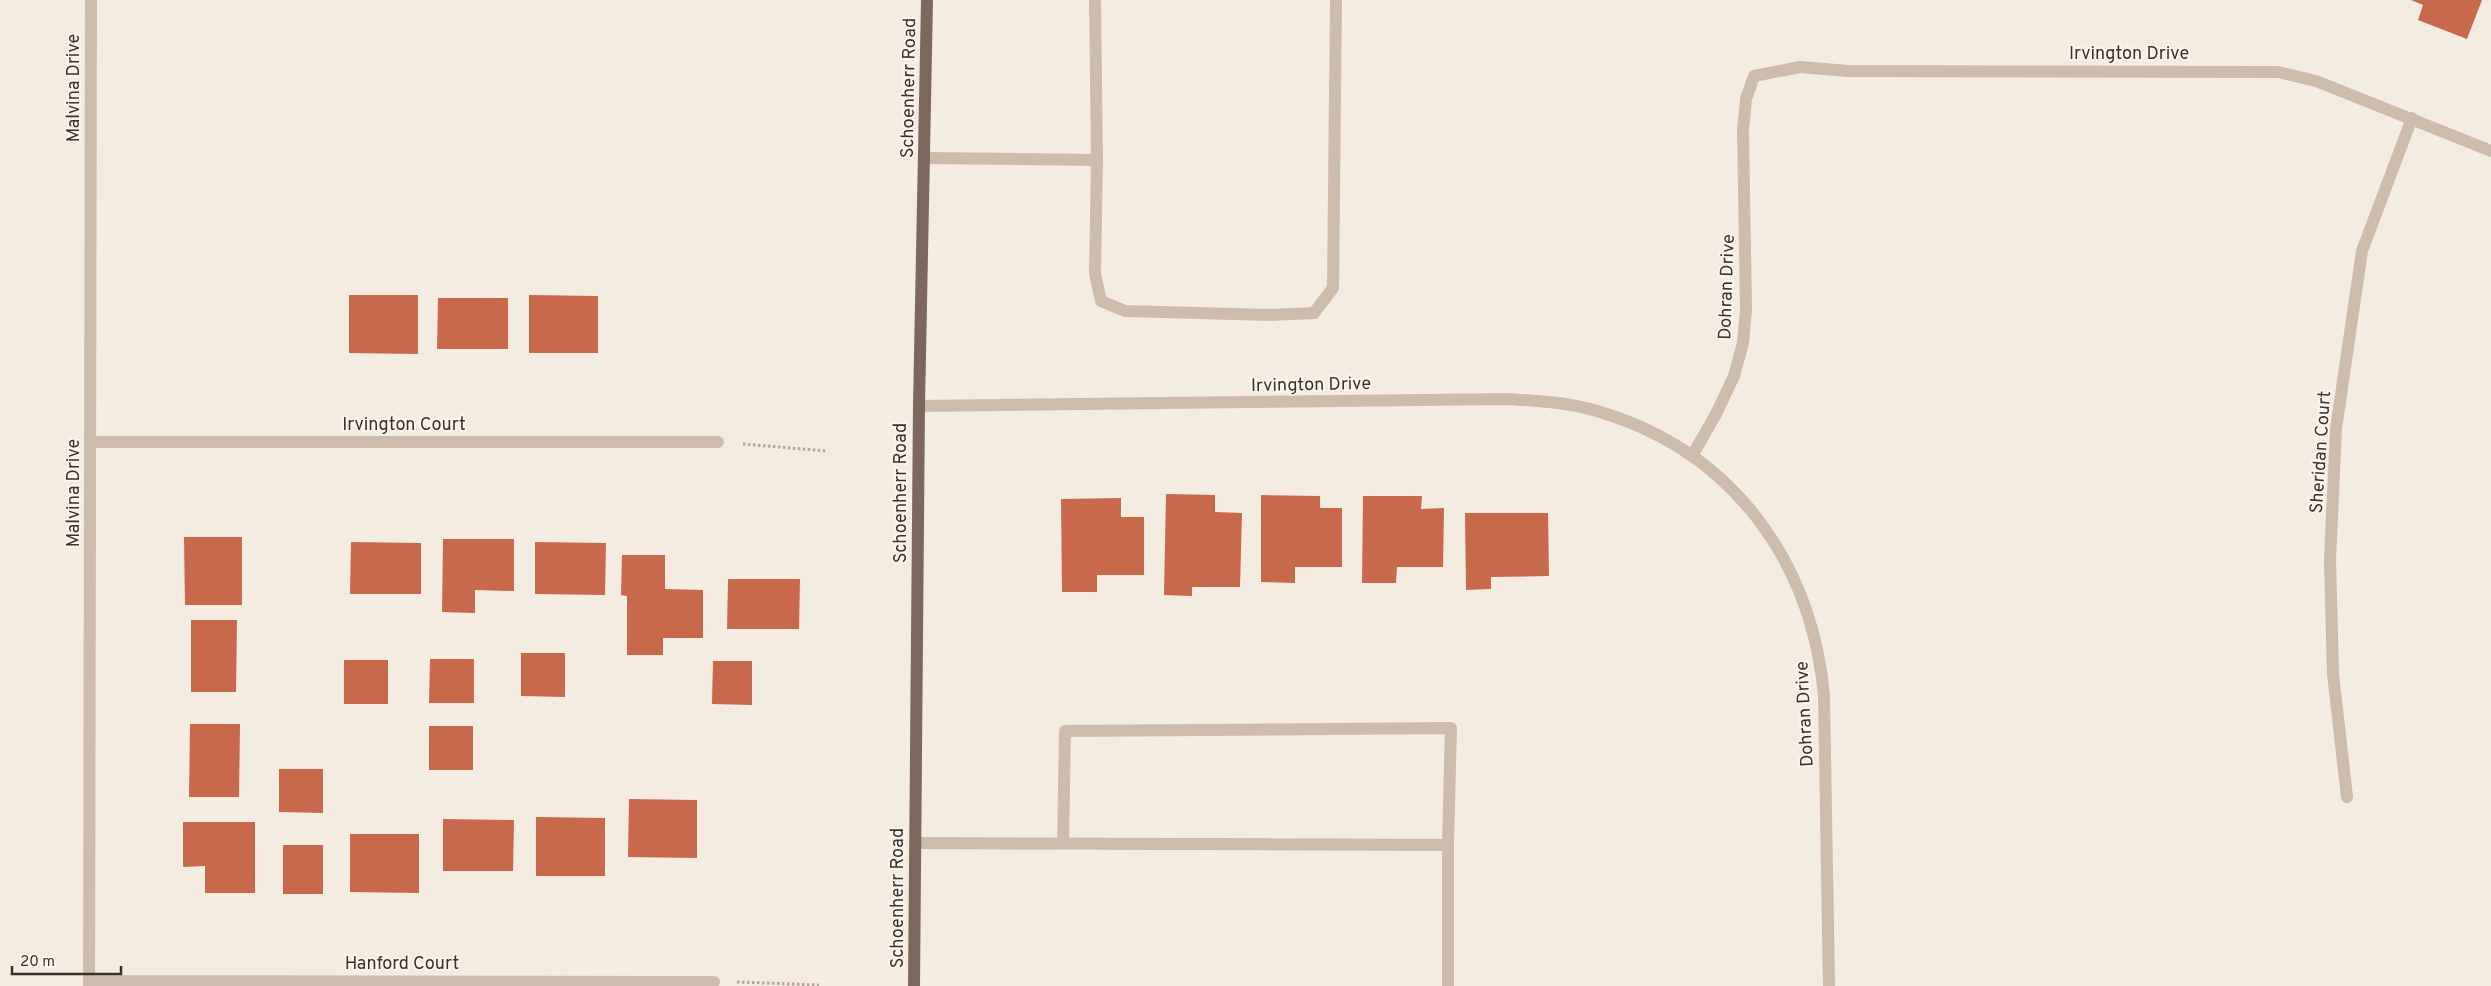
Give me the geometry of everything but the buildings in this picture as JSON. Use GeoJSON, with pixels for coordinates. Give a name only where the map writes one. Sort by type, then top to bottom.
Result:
{"type":"FeatureCollection","features":[{"type":"Feature","properties":{"kind":"main road","name":"Schoenherr Road"},"geometry":{"type":"LineString","coordinates":[[914,986],[918,406],[927,0]]}},
{"type":"Feature","properties":{"kind":"street","name":"Malvina Drive"},"geometry":{"type":"LineString","coordinates":[[89,984],[91,0]]}},
{"type":"Feature","properties":{"kind":"street"},"geometry":{"type":"LineString","coordinates":[[1095,0],[1097,160],[1095,274],[1101,301],[1125,311],[1270,315],[1314,313],[1333,288],[1336,0]]}},
{"type":"Feature","properties":{"kind":"street","name":"Irvington Drive"},"geometry":{"type":"LineString","coordinates":[[1754,76],[1800,68],[1848,71],[2278,72],[2316,81],[2491,151]]}},
{"type":"Feature","properties":{"kind":"street","name":"Dohran Drive"},"geometry":{"type":"LineString","coordinates":[[1754,76],[1746,99],[1743,130],[1746,310],[1743,344],[1734,376],[1716,414],[1692,456],[1729,487],[1772,536],[1803,598],[1814,632],[1821,662],[1824,695],[1828,986]]}},
{"type":"Feature","properties":{"kind":"street","name":"Sheridan Court"},"geometry":{"type":"LineString","coordinates":[[2347,797],[2333,674],[2330,560],[2336,429],[2362,251],[2412,118]]}},
{"type":"Feature","properties":{"kind":"street"},"geometry":{"type":"LineString","coordinates":[[924,158],[1097,160]]}},
{"type":"Feature","properties":{"kind":"street","name":"Irvington Drive"},"geometry":{"type":"LineString","coordinates":[[918,406],[1507,400],[1552,402],[1598,411],[1646,429],[1692,456]]}},
{"type":"Feature","properties":{"kind":"street","name":"Irvington Court"},"geometry":{"type":"LineString","coordinates":[[90,442],[718,442]]}},
{"type":"Feature","properties":{"kind":"street"},"geometry":{"type":"LineString","coordinates":[[1063,844],[1065,731],[1451,728],[1448,845],[1448,986]]}},
{"type":"Feature","properties":{"kind":"street"},"geometry":{"type":"LineString","coordinates":[[915,843],[1448,845]]}},
{"type":"Feature","properties":{"kind":"street","name":"Hanford Court"},"geometry":{"type":"LineString","coordinates":[[89,984],[714,982]]}},
{"type":"Feature","properties":{"kind":"path"},"geometry":{"type":"LineString","coordinates":[[718,442],[827,451]]}},
{"type":"Feature","properties":{"kind":"path"},"geometry":{"type":"LineString","coordinates":[[714,982],[819,985]]}}]}
